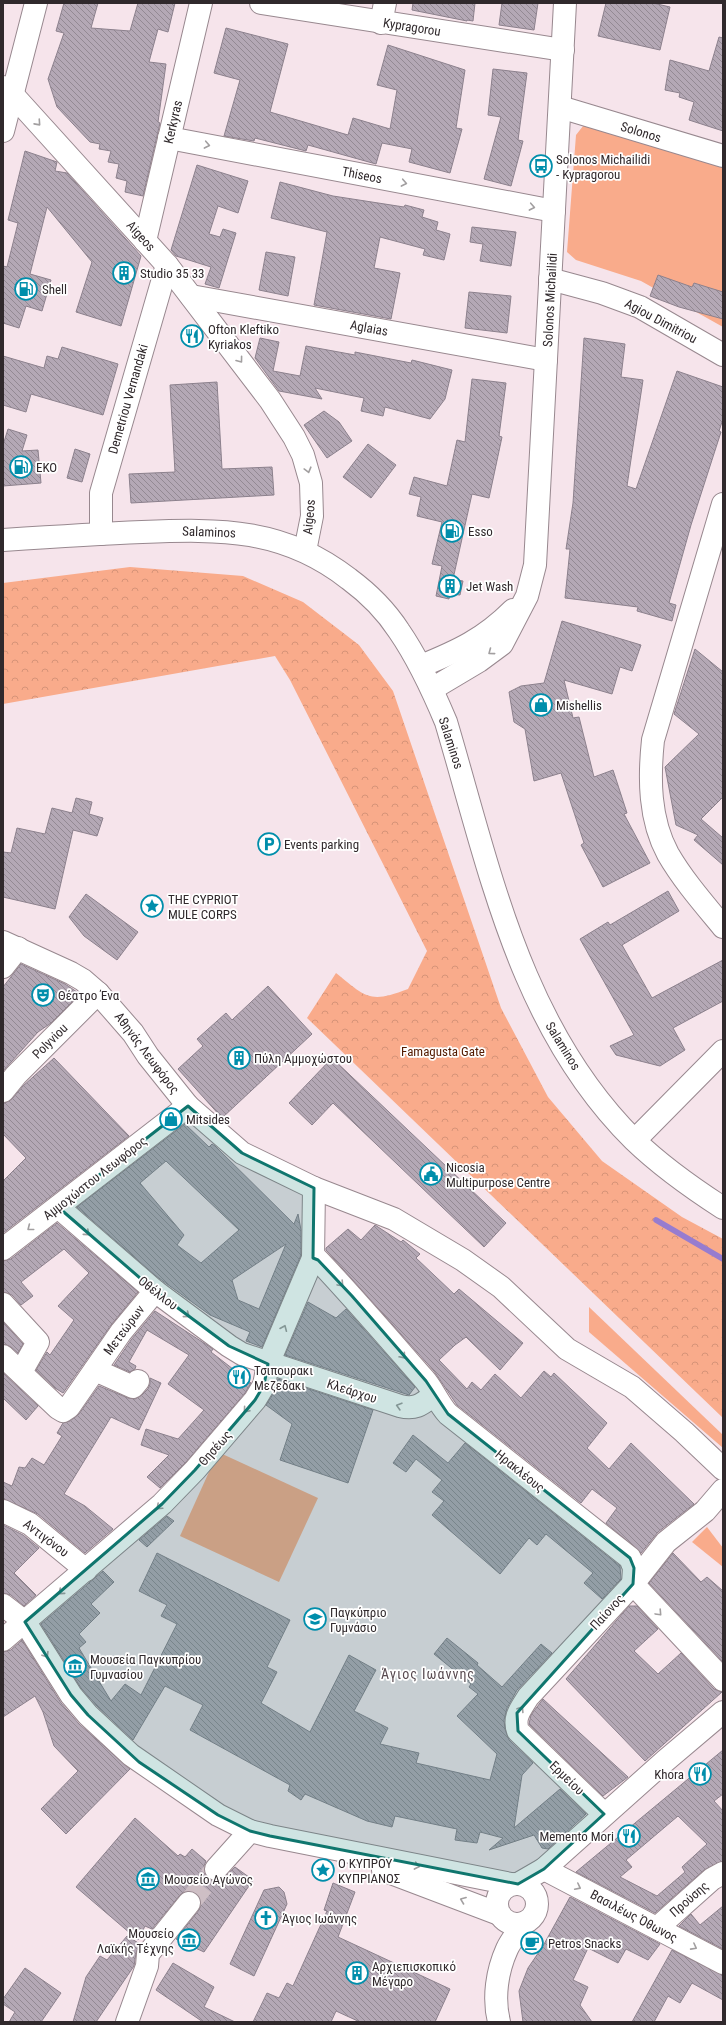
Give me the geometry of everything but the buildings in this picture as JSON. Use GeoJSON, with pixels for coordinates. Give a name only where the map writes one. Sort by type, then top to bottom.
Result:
{"type":"FeatureCollection","features":[{"type":"Feature","properties":{"kind":"street"},"geometry":{"type":"LineString","coordinates":[[3,131],[7,91],[36,3]]}},
{"type":"Feature","properties":{"kind":"street","name":"Kerkyras"},"geometry":{"type":"LineString","coordinates":[[145,241],[201,3]]}},
{"type":"Feature","properties":{"kind":"street","name":"Kypragorou"},"geometry":{"type":"LineString","coordinates":[[261,3],[383,13],[563,50]]}},
{"type":"Feature","properties":{"kind":"street","name":"Solonos Michailidi"},"geometry":{"type":"LineString","coordinates":[[432,690],[479,661],[502,644],[527,596],[535,565],[565,3]]}},
{"type":"Feature","properties":{"kind":"street","name":"Aigeos"},"geometry":{"type":"LineString","coordinates":[[7,91],[167,265],[270,400],[294,437],[303,455],[310,479],[312,501],[310,528],[305,551]]}},
{"type":"Feature","properties":{"kind":"street","name":"Solonos"},"geometry":{"type":"LineString","coordinates":[[560,107],[723,156]]}},
{"type":"Feature","properties":{"kind":"street","name":"Thiseos"},"geometry":{"type":"LineString","coordinates":[[169,138],[554,211]]}},
{"type":"Feature","properties":{"kind":"street","name":"Demetriou Vernandaki"},"geometry":{"type":"LineString","coordinates":[[101,534],[101,493],[167,265]]}},
{"type":"Feature","properties":{"kind":"street","name":"Agiou Dimitriou"},"geometry":{"type":"LineString","coordinates":[[550,279],[602,293],[640,307],[723,354]]}},
{"type":"Feature","properties":{"kind":"street","name":"Aglaias"},"geometry":{"type":"LineString","coordinates":[[191,296],[546,360]]}},
{"type":"Feature","properties":{"kind":"street"},"geometry":{"type":"LineString","coordinates":[[723,504],[716,549],[653,740],[650,773],[654,810],[658,829],[668,853],[723,927]]}},
{"type":"Feature","properties":{"kind":"street","name":"Salaminos"},"geometry":{"type":"LineString","coordinates":[[3,540],[179,531],[235,533],[283,542],[321,558],[359,587],[380,606],[399,630],[421,666],[446,722],[510,936],[536,1001],[553,1034],[586,1083],[608,1112],[635,1140],[685,1183],[723,1208]]}},
{"type":"Feature","properties":{"kind":"street"},"geometry":{"type":"LineString","coordinates":[[421,666],[466,647],[498,625],[527,596]]}},
{"type":"Feature","properties":{"kind":"street"},"geometry":{"type":"LineString","coordinates":[[3,967],[10,945]]}},
{"type":"Feature","properties":{"kind":"street","name":"Αθηνάς Λεωφόρος"},"geometry":{"type":"LineString","coordinates":[[10,945],[71,973],[98,993],[133,1033],[148,1056],[188,1106],[217,1133],[242,1153],[314,1188],[394,1219],[463,1260],[501,1286],[567,1349],[632,1387],[684,1432],[723,1469]]}},
{"type":"Feature","properties":{"kind":"street","name":"Polyviou"},"geometry":{"type":"LineString","coordinates":[[3,1091],[16,1075],[98,993]]}},
{"type":"Feature","properties":{"kind":"street"},"geometry":{"type":"LineString","coordinates":[[635,1140],[723,1051]]}},
{"type":"Feature","properties":{"kind":"street","name":"Αμμοχώστου Λεωφόρος"},"geometry":{"type":"LineString","coordinates":[[3,1249],[188,1106]]}},
{"type":"Feature","properties":{"kind":"street","name":"Θησέως"},"geometry":{"type":"LineString","coordinates":[[3,1640],[26,1622],[162,1504],[195,1470],[255,1400],[264,1385],[268,1364],[313,1258],[314,1188]]}},
{"type":"Feature","properties":{"kind":"street","name":"Οθέλλου"},"geometry":{"type":"LineString","coordinates":[[58,1207],[155,1291],[229,1346],[242,1354],[268,1364]]}},
{"type":"Feature","properties":{"kind":"street","name":"Ηρακλέους"},"geometry":{"type":"LineString","coordinates":[[313,1258],[318,1260],[352,1296],[426,1381],[448,1414],[630,1558],[634,1568],[632,1584]]}},
{"type":"Feature","properties":{"kind":"street","name":"Μετεώρων"},"geometry":{"type":"LineString","coordinates":[[3,1356],[63,1411],[69,1407],[121,1332],[155,1291]]}},
{"type":"Feature","properties":{"kind":"street"},"geometry":{"type":"LineString","coordinates":[[3,1304],[38,1342],[21,1372]]}},
{"type":"Feature","properties":{"kind":"street","name":"Κλεάρχου"},"geometry":{"type":"LineString","coordinates":[[268,1364],[410,1408],[417,1407],[434,1395]]}},
{"type":"Feature","properties":{"kind":"street","name":"Μετεώρων"},"geometry":{"type":"LineString","coordinates":[[95,1370],[133,1387],[138,1382]]}},
{"type":"Feature","properties":{"kind":"street","name":"Παίονος"},"geometry":{"type":"LineString","coordinates":[[529,1741],[518,1731],[515,1723],[517,1713],[528,1697],[632,1584],[666,1542],[705,1511],[723,1490]]}},
{"type":"Feature","properties":{"kind":"street","name":"Αντιγόνου"},"geometry":{"type":"LineString","coordinates":[[3,1512],[30,1524],[86,1570]]}},
{"type":"Feature","properties":{"kind":"street"},"geometry":{"type":"LineString","coordinates":[[632,1584],[723,1680]]}},
{"type":"Feature","properties":{"kind":"street"},"geometry":{"type":"LineString","coordinates":[[3,1605],[26,1622],[71,1695],[88,1715],[218,1815],[250,1831],[324,1848],[515,1884],[531,1889],[537,1901]]}},
{"type":"Feature","properties":{"kind":"street"},"geometry":{"type":"LineString","coordinates":[[499,2022],[496,2000],[498,1979],[507,1948],[509,1919],[497,1899],[505,1887],[515,1884],[544,1869],[604,1814],[723,1712]]}},
{"type":"Feature","properties":{"kind":"street","name":"Ερμείου"},"geometry":{"type":"LineString","coordinates":[[529,1741],[604,1814]]}},
{"type":"Feature","properties":{"kind":"street"},"geometry":{"type":"LineString","coordinates":[[216,1869],[250,1831]]}},
{"type":"Feature","properties":{"kind":"street"},"geometry":{"type":"LineString","coordinates":[[324,1848],[509,1919],[534,1914],[544,1869]]}},
{"type":"Feature","properties":{"kind":"street","name":"Βασιλέως Όθωνος"},"geometry":{"type":"LineString","coordinates":[[544,1869],[723,1963]]}},
{"type":"Feature","properties":{"kind":"street","name":"Προύσης"},"geometry":{"type":"LineString","coordinates":[[657,1928],[712,1879],[723,1873]]}},
{"type":"Feature","properties":{"kind":"street"},"geometry":{"type":"LineString","coordinates":[[127,2022],[147,1966],[148,1954],[189,1904]]}},
{"type":"Feature","properties":{"kind":"highlighted area"},"geometry":{"type":"Polygon","coordinates":[[[188,1106],[242,1153],[314,1188],[313,1258],[318,1260],[352,1296],[426,1381],[448,1414],[630,1558],[634,1568],[633,1584],[517,1713],[518,1731],[604,1814],[544,1869],[518,1884],[270,1836],[250,1831],[218,1815],[139,1762],[88,1715],[71,1695],[25,1622],[162,1504],[195,1470],[255,1400],[264,1385],[268,1364],[229,1346],[155,1291],[58,1207],[188,1106]]]}},
{"type":"Feature","properties":{"kind":"green space"},"geometry":{"type":"Polygon","coordinates":[[[587,121],[723,161],[723,327],[641,281],[576,260],[567,252],[576,135],[587,121]]]}},
{"type":"Feature","properties":{"kind":"green space","name":"Famagusta Gate"},"geometry":{"type":"Polygon","coordinates":[[[130,567],[243,576],[303,602],[359,645],[393,691],[501,1008],[548,1097],[602,1161],[682,1217],[723,1239],[723,1418],[307,1018],[336,973],[354,988],[369,996],[376,997],[395,994],[408,989],[427,951],[290,680],[275,656],[3,704],[3,583],[130,567]]]}},
{"type":"Feature","properties":{"kind":"green space"},"geometry":{"type":"Polygon","coordinates":[[[589,1307],[723,1435],[723,1448],[589,1332],[589,1307]]]}},
{"type":"Feature","properties":{"kind":"green space"},"geometry":{"type":"Polygon","coordinates":[[[218,1452],[318,1498],[279,1582],[180,1536],[218,1452]]]}},
{"type":"Feature","properties":{"kind":"green space"},"geometry":{"type":"Polygon","coordinates":[[[707,1527],[723,1548],[723,1567],[692,1542],[707,1527]]]}},
{"type":"Feature","properties":{"kind":"waterway"},"geometry":{"type":"LineString","coordinates":[[656,1220],[723,1259]]}},
{"type":"Feature","properties":{"kind":"tunnel"},"geometry":{"type":"LineString","coordinates":[[189,1903],[216,1869]]}},
{"type":"Feature","properties":{"kind":"place","name":"Solonos Michailidi - Kypragorou"},"geometry":{"type":"Point","coordinates":[541,166]}},
{"type":"Feature","properties":{"kind":"place","name":"Studio 35 33"},"geometry":{"type":"Point","coordinates":[124,273]}},
{"type":"Feature","properties":{"kind":"place","name":"Shell"},"geometry":{"type":"Point","coordinates":[26,289]}},
{"type":"Feature","properties":{"kind":"place","name":"Ofton Kleftiko Kyriakos"},"geometry":{"type":"Point","coordinates":[192,336]}},
{"type":"Feature","properties":{"kind":"place","name":"EKO"},"geometry":{"type":"Point","coordinates":[21,467]}},
{"type":"Feature","properties":{"kind":"place","name":"Esso"},"geometry":{"type":"Point","coordinates":[452,531]}},
{"type":"Feature","properties":{"kind":"place","name":"Jet Wash"},"geometry":{"type":"Point","coordinates":[450,586]}},
{"type":"Feature","properties":{"kind":"place","name":"Mishellis"},"geometry":{"type":"Point","coordinates":[541,705]}},
{"type":"Feature","properties":{"kind":"place","name":"Events parking"},"geometry":{"type":"Point","coordinates":[269,844]}},
{"type":"Feature","properties":{"kind":"place","name":"THE CYPRIOT MULE CORPS"},"geometry":{"type":"Point","coordinates":[152,906]}},
{"type":"Feature","properties":{"kind":"place","name":"Θέατρο Ένα"},"geometry":{"type":"Point","coordinates":[43,995]}},
{"type":"Feature","properties":{"kind":"place","name":"Πύλη Αμμοχώστου"},"geometry":{"type":"Point","coordinates":[239,1058]}},
{"type":"Feature","properties":{"kind":"place","name":"Mitsides"},"geometry":{"type":"Point","coordinates":[171,1119]}},
{"type":"Feature","properties":{"kind":"place","name":"Nicosia Multipurpose Centre"},"geometry":{"type":"Point","coordinates":[431,1174]}},
{"type":"Feature","properties":{"kind":"place","name":"Τσιπουρακι Μεζεδακι"},"geometry":{"type":"Point","coordinates":[239,1377]}},
{"type":"Feature","properties":{"kind":"place","name":"Παγκύπριο Γυμνάσιο"},"geometry":{"type":"Point","coordinates":[315,1619]}},
{"type":"Feature","properties":{"kind":"place","name":"Μουσεία Παγκυπρίου Γυμνασίου"},"geometry":{"type":"Point","coordinates":[75,1666]}},
{"type":"Feature","properties":{"kind":"place","name":"Khora"},"geometry":{"type":"Point","coordinates":[700,1774]}},
{"type":"Feature","properties":{"kind":"place","name":"Memento Mori"},"geometry":{"type":"Point","coordinates":[629,1836]}},
{"type":"Feature","properties":{"kind":"place","name":"Ο ΚΥΠΡΟΥ ΚΥΠΡΙΑΝΟΣ"},"geometry":{"type":"Point","coordinates":[323,1870]}},
{"type":"Feature","properties":{"kind":"place","name":"Μουσείο Αγώνος"},"geometry":{"type":"Point","coordinates":[148,1879]}},
{"type":"Feature","properties":{"kind":"place","name":"Άγιος Ιωάννης"},"geometry":{"type":"Point","coordinates":[266,1918]}},
{"type":"Feature","properties":{"kind":"place","name":"Μουσείο Λαϊκής Τέχνης"},"geometry":{"type":"Point","coordinates":[189,1940]}},
{"type":"Feature","properties":{"kind":"place","name":"Petros Snacks"},"geometry":{"type":"Point","coordinates":[532,1943]}},
{"type":"Feature","properties":{"kind":"place","name":"Αρχιεπισκοπικό Μέγαρο"},"geometry":{"type":"Point","coordinates":[357,1973]}},
{"type":"Feature","properties":{"kind":"district","name":"Άγιος Ιωάννης"},"geometry":{"type":"Point","coordinates":[428,1674]}}]}
